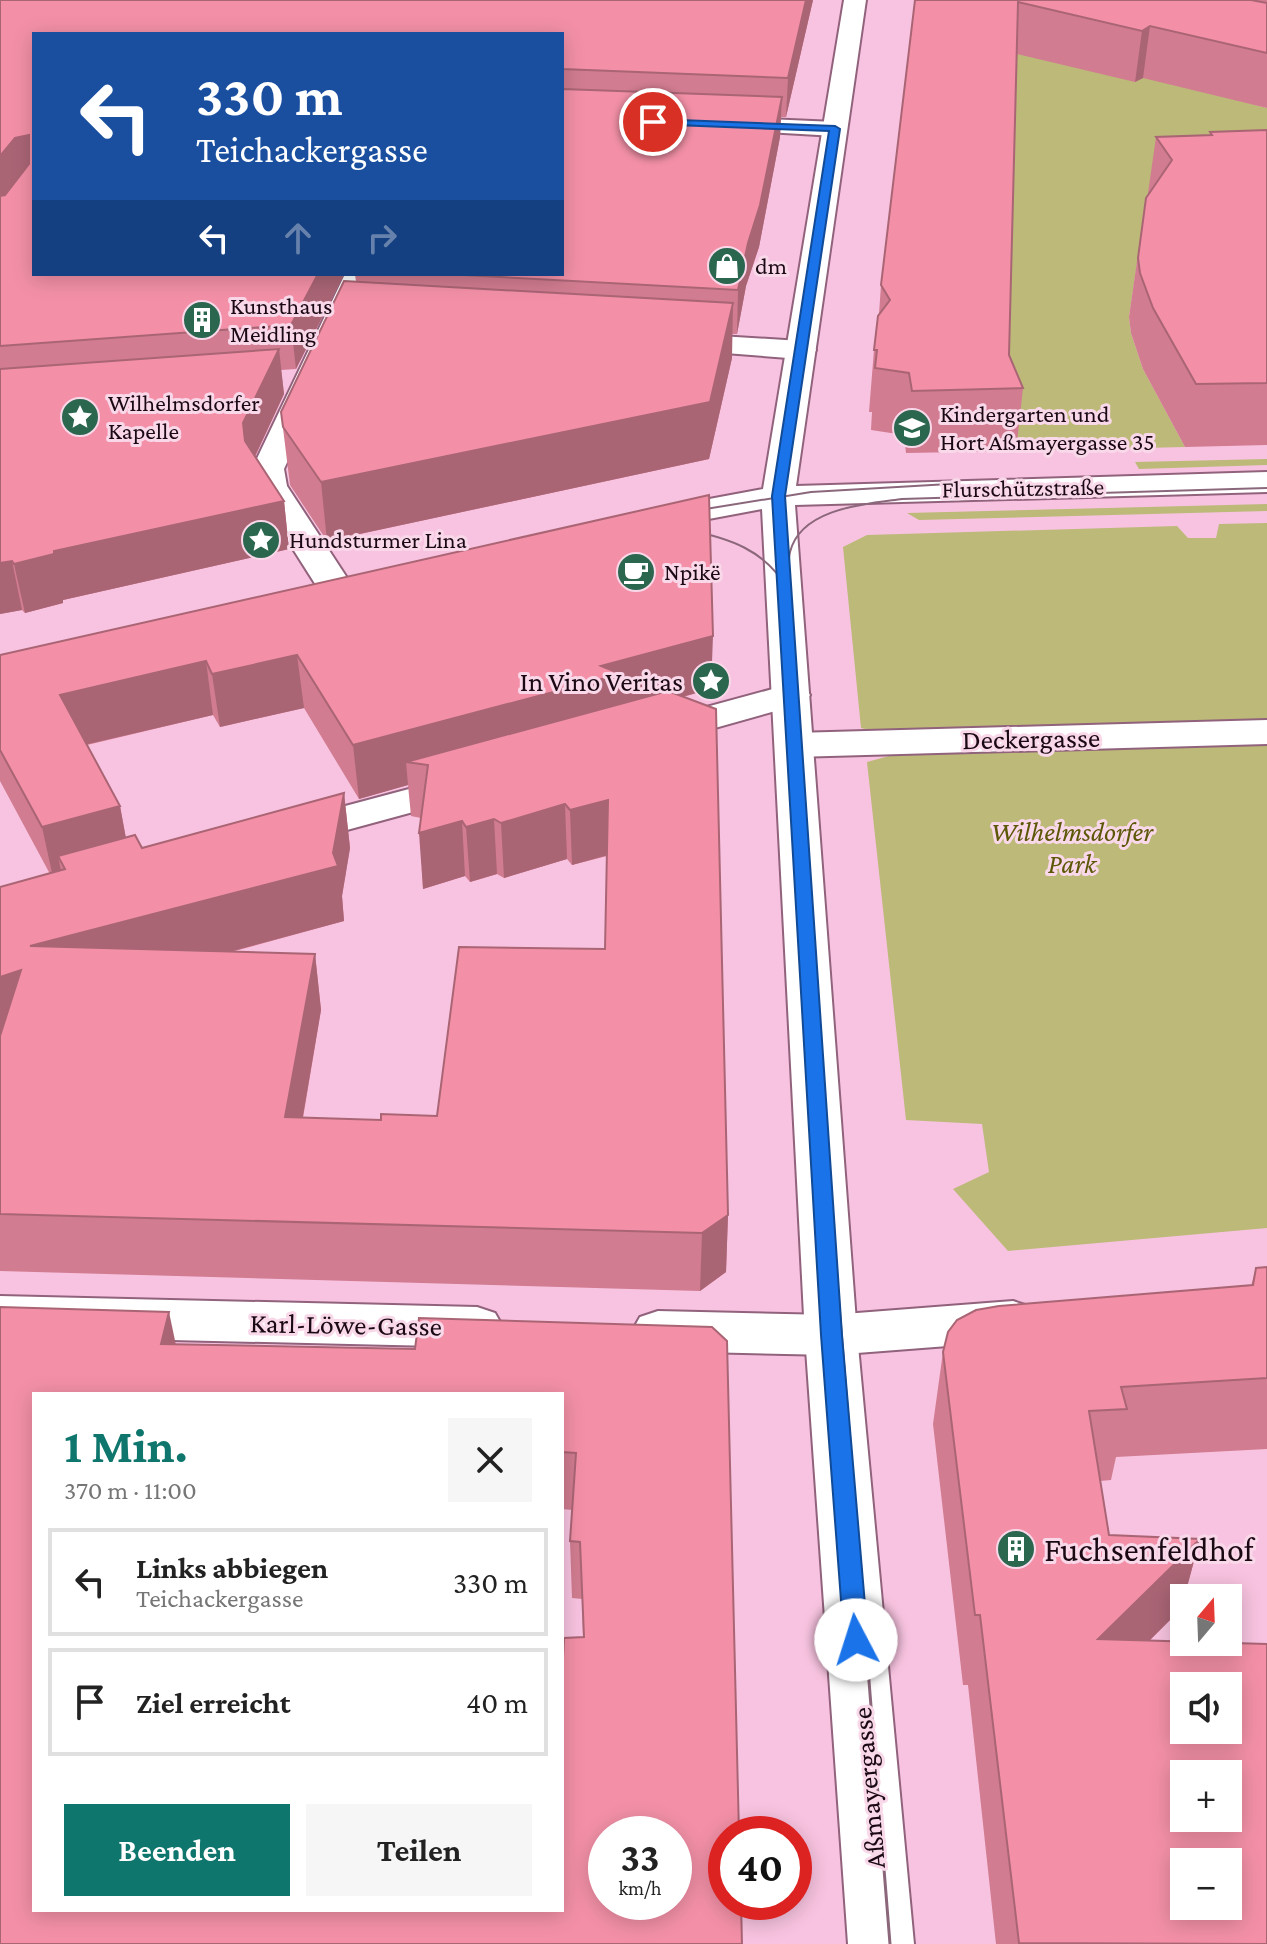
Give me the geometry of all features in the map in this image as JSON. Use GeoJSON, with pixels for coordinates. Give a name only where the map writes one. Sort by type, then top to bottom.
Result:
{"type":"FeatureCollection","features":[{"type":"Feature","properties":{"kind":"street","name":"Aßmayergasse"},"geometry":{"type":"LineString","coordinates":[[857,3],[778,496],[831,1335],[881,1944]]}},
{"type":"Feature","properties":{"kind":"street"},"geometry":{"type":"LineString","coordinates":[[699,124],[835,129]]}},
{"type":"Feature","properties":{"kind":"street"},"geometry":{"type":"LineString","coordinates":[[337,590],[270,486],[268,469],[295,382],[353,324],[359,276]]}},
{"type":"Feature","properties":{"kind":"street"},"geometry":{"type":"LineString","coordinates":[[646,341],[801,350]]}},
{"type":"Feature","properties":{"kind":"street","name":"Flurschützstraße"},"geometry":{"type":"LineString","coordinates":[[622,526],[712,506],[778,496],[1267,482]]}},
{"type":"Feature","properties":{"kind":"street","name":"Deckergasse"},"geometry":{"type":"LineString","coordinates":[[624,742],[793,720],[1267,732]]}},
{"type":"Feature","properties":{"kind":"street"},"geometry":{"type":"LineString","coordinates":[[259,843],[502,775]]}},
{"type":"Feature","properties":{"kind":"street","name":"Karl-Löwe-Gasse"},"geometry":{"type":"LineString","coordinates":[[0,1316],[528,1328]]}},
{"type":"Feature","properties":{"kind":"street"},"geometry":{"type":"LineString","coordinates":[[608,1330],[831,1335],[1063,1317]]}},
{"type":"Feature","properties":{"kind":"green space"},"geometry":{"type":"Polygon","coordinates":[[[973,44],[1147,75],[1267,108],[1267,189],[1168,224],[1138,256],[1129,317],[1131,333],[1143,369],[1185,447],[1016,451],[1001,417],[973,44]]]}},
{"type":"Feature","properties":{"kind":"green space"},"geometry":{"type":"Polygon","coordinates":[[[1267,459],[1267,465],[1139,469],[1135,462],[1267,459]]]}},
{"type":"Feature","properties":{"kind":"green space"},"geometry":{"type":"Polygon","coordinates":[[[1267,504],[1267,511],[919,520],[907,513],[1267,504]]]}},
{"type":"Feature","properties":{"kind":"green space","name":"Wilhelmsdorfer Park"},"geometry":{"type":"Polygon","coordinates":[[[1267,523],[1267,1228],[1008,1251],[953,1189],[989,1172],[982,1124],[906,1120],[867,762],[900,753],[898,737],[861,728],[843,547],[867,535],[1177,526],[1188,538],[1216,538],[1219,524],[1267,523]]]}},
{"type":"Feature","properties":{"kind":"building"},"geometry":{"type":"Polygon","coordinates":[[[0,0],[806,0],[788,78],[564,69],[564,32],[32,32],[32,276],[317,276],[291,325],[0,346],[0,196],[5,195],[29,164],[29,135],[15,138],[0,156],[0,0]]]}},
{"type":"Feature","properties":{"kind":"building"},"geometry":{"type":"Polygon","coordinates":[[[915,0],[1251,0],[1267,3],[1267,53],[1150,26],[1142,31],[1018,2],[1009,355],[1023,388],[912,391],[909,373],[875,368],[878,316],[890,300],[881,285],[915,0]]]}},
{"type":"Feature","properties":{"kind":"building"},"geometry":{"type":"Polygon","coordinates":[[[564,89],[782,97],[760,205],[738,290],[482,276],[564,276],[564,89]]]}},
{"type":"Feature","properties":{"kind":"building"},"geometry":{"type":"Polygon","coordinates":[[[1267,130],[1267,383],[1196,384],[1153,308],[1140,273],[1138,258],[1146,198],[1172,160],[1156,137],[1267,130]]]}},
{"type":"Feature","properties":{"kind":"building"},"geometry":{"type":"Polygon","coordinates":[[[344,281],[733,303],[710,402],[321,482],[283,427],[281,412],[344,281]]]}},
{"type":"Feature","properties":{"kind":"building"},"geometry":{"type":"Polygon","coordinates":[[[279,349],[243,423],[245,441],[284,501],[54,551],[54,554],[14,564],[12,561],[0,563],[0,369],[279,349]]]}},
{"type":"Feature","properties":{"kind":"building"},"geometry":{"type":"Polygon","coordinates":[[[709,495],[713,636],[601,666],[621,674],[353,745],[297,655],[212,674],[206,661],[60,695],[120,806],[42,827],[0,750],[0,655],[709,495]]]}},
{"type":"Feature","properties":{"kind":"building"},"geometry":{"type":"Polygon","coordinates":[[[668,691],[716,709],[728,1215],[702,1233],[0,1214],[0,1036],[21,970],[0,977],[0,887],[65,869],[58,856],[135,835],[142,848],[344,793],[333,853],[338,866],[30,946],[315,954],[285,1117],[381,1120],[381,1114],[437,1116],[459,947],[605,949],[608,800],[570,810],[565,804],[501,823],[494,819],[466,827],[462,821],[419,833],[428,765],[406,762],[668,691]]]}},
{"type":"Feature","properties":{"kind":"building"},"geometry":{"type":"Polygon","coordinates":[[[1267,1267],[1267,1378],[1121,1387],[1127,1409],[1089,1411],[1109,1535],[1200,1539],[1098,1639],[1170,1641],[1170,1656],[1242,1656],[1242,1643],[1267,1644],[1267,1944],[1019,1943],[980,1615],[975,1615],[943,1352],[948,1332],[957,1320],[976,1310],[999,1306],[1253,1285],[1256,1268],[1267,1267]]]}},
{"type":"Feature","properties":{"kind":"building"},"geometry":{"type":"Polygon","coordinates":[[[0,1307],[169,1312],[161,1344],[415,1349],[419,1318],[712,1327],[727,1341],[739,1816],[708,1816],[708,1920],[741,1920],[742,1944],[0,1944],[0,1307]]]}},
{"type":"Feature","properties":{"kind":"tram line"},"geometry":{"type":"LineString","coordinates":[[687,512],[811,492],[949,484]]}},
{"type":"Feature","properties":{"kind":"tram line"},"geometry":{"type":"LineString","coordinates":[[834,1245],[789,590],[789,557],[796,537],[807,526],[836,511],[902,499],[1267,488]]}},
{"type":"Feature","properties":{"kind":"tram line"},"geometry":{"type":"LineString","coordinates":[[688,530],[732,542],[757,555],[787,588]]}},
{"type":"Feature","properties":{"kind":"tram line"},"geometry":{"type":"LineString","coordinates":[[834,1243],[890,1944]]}},
{"type":"Feature","properties":{"kind":"place","name":"dm"},"geometry":{"type":"Point","coordinates":[727,266]}},
{"type":"Feature","properties":{"kind":"place","name":"Kunsthaus Meidling"},"geometry":{"type":"Point","coordinates":[202,320]}},
{"type":"Feature","properties":{"kind":"place","name":"Wilhelmsdorfer Kapelle"},"geometry":{"type":"Point","coordinates":[80,417]}},
{"type":"Feature","properties":{"kind":"place","name":"Kindergarten und Hort Aßmayergasse 35"},"geometry":{"type":"Point","coordinates":[912,428]}},
{"type":"Feature","properties":{"kind":"place","name":"Hundsturmer Lina"},"geometry":{"type":"Point","coordinates":[261,540]}},
{"type":"Feature","properties":{"kind":"place","name":"Npikë"},"geometry":{"type":"Point","coordinates":[636,572]}},
{"type":"Feature","properties":{"kind":"place","name":"In Vino Veritas"},"geometry":{"type":"Point","coordinates":[711,681]}},
{"type":"Feature","properties":{"kind":"place","name":"Fuchsenfeldhof"},"geometry":{"type":"Point","coordinates":[1016,1549]}},
{"type":"Feature","properties":{"kind":"route"},"geometry":{"type":"LineString","coordinates":[[653,122],[835,129],[778,496],[831,1335],[856,1640]]}}]}
